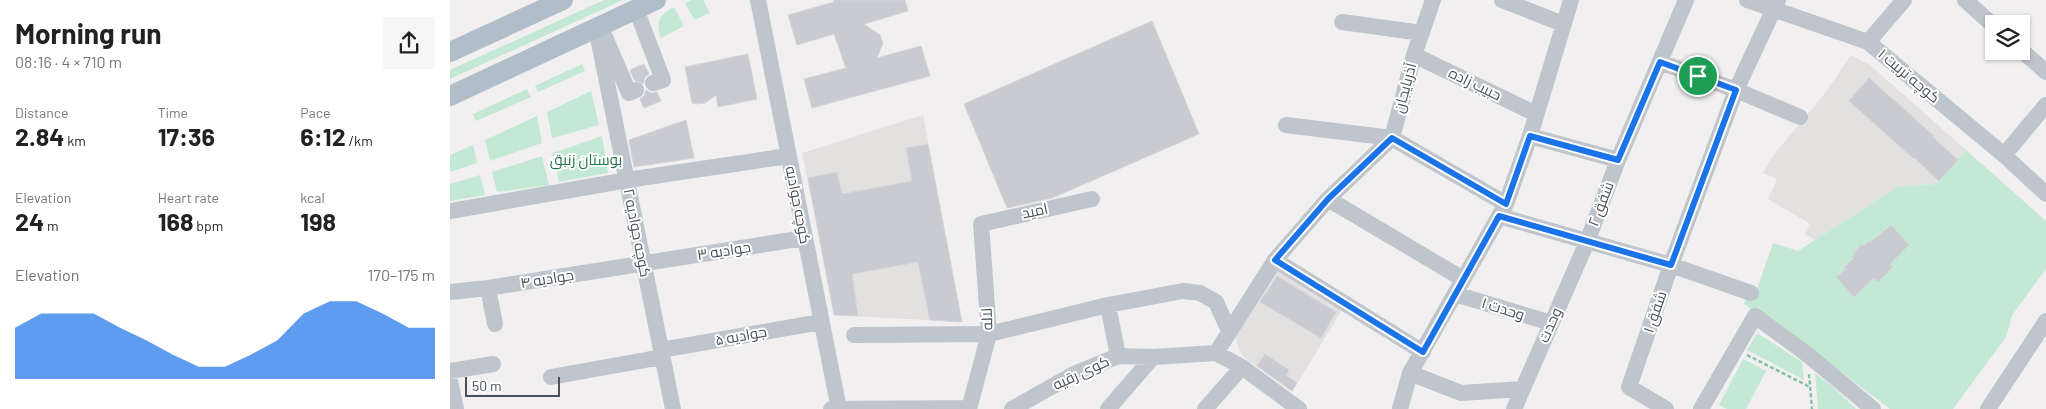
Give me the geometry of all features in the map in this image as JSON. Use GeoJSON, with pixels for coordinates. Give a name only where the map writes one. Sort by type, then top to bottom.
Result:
{"type":"FeatureCollection","features":[{"type":"Feature","properties":{"kind":"main road"},"geometry":{"type":"LineString","coordinates":[[450,52],[564,0]]}},
{"type":"Feature","properties":{"kind":"main road"},"geometry":{"type":"LineString","coordinates":[[450,96],[656,0]]}},
{"type":"Feature","properties":{"kind":"street","name":"کوچه جوادیه"},"geometry":{"type":"LineString","coordinates":[[758,0],[821,322],[836,409]]}},
{"type":"Feature","properties":{"kind":"street","name":"آذربایجان"},"geometry":{"type":"LineString","coordinates":[[1392,138],[1414,55],[1433,0]]}},
{"type":"Feature","properties":{"kind":"street"},"geometry":{"type":"LineString","coordinates":[[1502,0],[1563,24]]}},
{"type":"Feature","properties":{"kind":"street"},"geometry":{"type":"LineString","coordinates":[[1400,409],[1410,373],[1502,210],[1530,136],[1571,0]]}},
{"type":"Feature","properties":{"kind":"street","name":"شفق ۲"},"geometry":{"type":"LineString","coordinates":[[1587,242],[1618,160],[1686,0]]}},
{"type":"Feature","properties":{"kind":"street","name":"کوچه تربیت ۱"},"geometry":{"type":"LineString","coordinates":[[1747,0],[1775,5],[1868,42],[2004,155],[2046,194]]}},
{"type":"Feature","properties":{"kind":"street"},"geometry":{"type":"LineString","coordinates":[[1868,42],[1904,0]]}},
{"type":"Feature","properties":{"kind":"street"},"geometry":{"type":"LineString","coordinates":[[1964,0],[1985,18]]}},
{"type":"Feature","properties":{"kind":"street","name":"شفق ۱"},"geometry":{"type":"LineString","coordinates":[[1640,402],[1630,387],[1671,265],[1736,90],[1775,5]]}},
{"type":"Feature","properties":{"kind":"street"},"geometry":{"type":"LineString","coordinates":[[636,9],[663,80],[653,83]]}},
{"type":"Feature","properties":{"kind":"street"},"geometry":{"type":"LineString","coordinates":[[1342,22],[1422,33]]}},
{"type":"Feature","properties":{"kind":"street"},"geometry":{"type":"LineString","coordinates":[[598,27],[629,93],[636,90]]}},
{"type":"Feature","properties":{"kind":"street","name":"کوچه جوادیه ۲"},"geometry":{"type":"LineString","coordinates":[[598,27],[621,181],[644,264],[673,409]]}},
{"type":"Feature","properties":{"kind":"street","name":"حبیب زاده"},"geometry":{"type":"LineString","coordinates":[[1414,55],[1536,114]]}},
{"type":"Feature","properties":{"kind":"street"},"geometry":{"type":"LineString","coordinates":[[2030,58],[2046,72]]}},
{"type":"Feature","properties":{"kind":"street"},"geometry":{"type":"LineString","coordinates":[[1660,62],[1736,90],[1800,117]]}},
{"type":"Feature","properties":{"kind":"street"},"geometry":{"type":"LineString","coordinates":[[2004,155],[2046,105]]}},
{"type":"Feature","properties":{"kind":"street"},"geometry":{"type":"LineString","coordinates":[[1286,125],[1392,138],[1502,210],[1587,242],[1671,265],[1750,293]]}},
{"type":"Feature","properties":{"kind":"street"},"geometry":{"type":"LineString","coordinates":[[1530,136],[1618,160]]}},
{"type":"Feature","properties":{"kind":"street"},"geometry":{"type":"LineString","coordinates":[[1299,409],[1242,367],[1216,353],[1275,260],[1328,199],[1392,138]]}},
{"type":"Feature","properties":{"kind":"street"},"geometry":{"type":"LineString","coordinates":[[450,211],[621,181],[788,156]]}},
{"type":"Feature","properties":{"kind":"street","name":"امید"},"geometry":{"type":"LineString","coordinates":[[981,227],[983,223],[1092,199]]}},
{"type":"Feature","properties":{"kind":"street"},"geometry":{"type":"LineString","coordinates":[[1328,199],[1462,279]]}},
{"type":"Feature","properties":{"kind":"street","name":"لاله"},"geometry":{"type":"LineString","coordinates":[[969,409],[989,334],[981,227]]}},
{"type":"Feature","properties":{"kind":"street","name":"جوادیه ۳"},"geometry":{"type":"LineString","coordinates":[[644,264],[804,238]]}},
{"type":"Feature","properties":{"kind":"street","name":"وحدت"},"geometry":{"type":"LineString","coordinates":[[1514,409],[1587,242]]}},
{"type":"Feature","properties":{"kind":"street"},"geometry":{"type":"LineString","coordinates":[[1275,260],[1423,352]]}},
{"type":"Feature","properties":{"kind":"street","name":"جوادیه ۴"},"geometry":{"type":"LineString","coordinates":[[450,292],[644,264]]}},
{"type":"Feature","properties":{"kind":"street"},"geometry":{"type":"LineString","coordinates":[[488,288],[495,324]]}},
{"type":"Feature","properties":{"kind":"street"},"geometry":{"type":"LineString","coordinates":[[854,335],[989,334],[1108,306],[1183,291],[1200,293],[1216,302],[1229,331]]}},
{"type":"Feature","properties":{"kind":"street","name":"وحدت ۱"},"geometry":{"type":"LineString","coordinates":[[1455,294],[1551,323]]}},
{"type":"Feature","properties":{"kind":"street"},"geometry":{"type":"LineString","coordinates":[[1108,306],[1118,356]]}},
{"type":"Feature","properties":{"kind":"street"},"geometry":{"type":"LineString","coordinates":[[1701,409],[1754,316],[1808,355],[1873,409]]}},
{"type":"Feature","properties":{"kind":"street","name":"جوادیه ۵"},"geometry":{"type":"LineString","coordinates":[[551,377],[821,322]]}},
{"type":"Feature","properties":{"kind":"street"},"geometry":{"type":"LineString","coordinates":[[1988,409],[2046,322]]}},
{"type":"Feature","properties":{"kind":"street","name":"کوی رقیه"},"geometry":{"type":"LineString","coordinates":[[1012,409],[1074,374],[1118,356],[1152,357],[1216,353]]}},
{"type":"Feature","properties":{"kind":"street"},"geometry":{"type":"LineString","coordinates":[[1108,409],[1152,357]]}},
{"type":"Feature","properties":{"kind":"street"},"geometry":{"type":"LineString","coordinates":[[450,370],[493,364]]}},
{"type":"Feature","properties":{"kind":"street"},"geometry":{"type":"LineString","coordinates":[[1205,409],[1242,367]]}},
{"type":"Feature","properties":{"kind":"street"},"geometry":{"type":"LineString","coordinates":[[1410,373],[1461,392],[1522,388]]}},
{"type":"Feature","properties":{"kind":"street"},"geometry":{"type":"LineString","coordinates":[[450,380],[456,409]]}},
{"type":"Feature","properties":{"kind":"street"},"geometry":{"type":"LineString","coordinates":[[1640,402],[1666,409]]}},
{"type":"Feature","properties":{"kind":"street"},"geometry":{"type":"LineString","coordinates":[[836,409],[969,409]]}},
{"type":"Feature","properties":{"kind":"path"},"geometry":{"type":"LineString","coordinates":[[1736,349],[1810,387]]}},
{"type":"Feature","properties":{"kind":"path"},"geometry":{"type":"LineString","coordinates":[[1808,355],[1812,409]]}},
{"type":"Feature","properties":{"kind":"shaded area"},"geometry":{"type":"Polygon","coordinates":[[[1851,55],[1870,65],[1966,150],[1936,184],[1897,187],[1815,240],[1805,234],[1810,224],[1768,199],[1777,179],[1763,173],[1772,157],[1826,92],[1851,55]]]}},
{"type":"Feature","properties":{"kind":"shaded area"},"geometry":{"type":"Polygon","coordinates":[[[923,115],[962,322],[835,315],[802,153],[923,115]]]}},
{"type":"Feature","properties":{"kind":"shaded area"},"geometry":{"type":"Polygon","coordinates":[[[1274,269],[1342,310],[1292,392],[1245,358],[1239,350],[1234,331],[1274,269]]]}},
{"type":"Feature","properties":{"kind":"green space"},"geometry":{"type":"Polygon","coordinates":[[[604,0],[623,0],[450,79],[450,70],[604,0]]]}},
{"type":"Feature","properties":{"kind":"green space"},"geometry":{"type":"Polygon","coordinates":[[[691,0],[703,0],[710,13],[694,20],[685,3],[691,0]]]}},
{"type":"Feature","properties":{"kind":"green space"},"geometry":{"type":"Polygon","coordinates":[[[674,7],[684,26],[661,38],[658,27],[660,19],[674,7]]]}},
{"type":"Feature","properties":{"kind":"green space"},"geometry":{"type":"Polygon","coordinates":[[[582,64],[585,71],[538,92],[535,86],[582,64]]]}},
{"type":"Feature","properties":{"kind":"green space"},"geometry":{"type":"Polygon","coordinates":[[[527,89],[531,97],[476,121],[473,114],[527,89]]]}},
{"type":"Feature","properties":{"kind":"green space","name":"بوستان زنبق"},"geometry":{"type":"Polygon","coordinates":[[[591,91],[599,125],[552,138],[547,112],[591,91]]]}},
{"type":"Feature","properties":{"kind":"green space","name":"بوستان زنبق"},"geometry":{"type":"Polygon","coordinates":[[[537,116],[542,143],[490,161],[485,140],[537,116]]]}},
{"type":"Feature","properties":{"kind":"green space","name":"بوستان زنبق"},"geometry":{"type":"Polygon","coordinates":[[[602,136],[608,173],[559,182],[553,153],[602,136]]]}},
{"type":"Feature","properties":{"kind":"green space"},"geometry":{"type":"Polygon","coordinates":[[[473,145],[477,163],[450,172],[450,155],[473,145]]]}},
{"type":"Feature","properties":{"kind":"green space"},"geometry":{"type":"Polygon","coordinates":[[[1966,150],[2046,221],[2046,269],[2012,315],[2006,337],[1953,409],[1890,409],[1810,348],[1744,304],[1747,297],[1754,298],[1773,243],[1798,251],[1897,187],[1936,184],[1966,150]],[[1890,225],[1869,243],[1864,246],[1862,244],[1855,251],[1856,253],[1852,257],[1854,258],[1844,266],[1846,269],[1836,277],[1854,297],[1874,278],[1878,281],[1893,267],[1890,264],[1909,245],[1890,225]]]}},
{"type":"Feature","properties":{"kind":"green space","name":"بوستان زنبق"},"geometry":{"type":"Polygon","coordinates":[[[542,156],[549,185],[497,192],[492,172],[542,156]]]}},
{"type":"Feature","properties":{"kind":"green space"},"geometry":{"type":"Polygon","coordinates":[[[480,175],[485,195],[450,201],[450,184],[480,175]]]}},
{"type":"Feature","properties":{"kind":"green space"},"geometry":{"type":"Polygon","coordinates":[[[1757,333],[1802,362],[1804,380],[1747,350],[1757,333]]]}},
{"type":"Feature","properties":{"kind":"green space"},"geometry":{"type":"Polygon","coordinates":[[[1743,359],[1766,371],[1746,409],[1727,409],[1719,405],[1743,359]]]}},
{"type":"Feature","properties":{"kind":"green space"},"geometry":{"type":"Polygon","coordinates":[[[1815,373],[1833,387],[1856,409],[1818,409],[1815,373]]]}},
{"type":"Feature","properties":{"kind":"building"},"geometry":{"type":"Polygon","coordinates":[[[833,0],[905,0],[908,11],[864,24],[880,35],[883,43],[877,58],[921,46],[930,76],[812,108],[804,79],[846,68],[834,34],[797,45],[788,15],[834,2],[833,0]]]}},
{"type":"Feature","properties":{"kind":"building"},"geometry":{"type":"Polygon","coordinates":[[[1152,21],[1199,134],[1052,198],[1007,208],[964,104],[1152,21]]]}},
{"type":"Feature","properties":{"kind":"building"},"geometry":{"type":"Polygon","coordinates":[[[748,54],[757,99],[718,107],[716,95],[705,103],[692,103],[685,67],[748,54]]]}},
{"type":"Feature","properties":{"kind":"building"},"geometry":{"type":"Polygon","coordinates":[[[644,64],[649,74],[645,77],[643,84],[634,80],[630,70],[644,64]]]}},
{"type":"Feature","properties":{"kind":"building"},"geometry":{"type":"Polygon","coordinates":[[[1869,78],[1958,160],[1939,181],[1849,101],[1869,78]]]}},
{"type":"Feature","properties":{"kind":"building"},"geometry":{"type":"Polygon","coordinates":[[[646,90],[651,93],[657,92],[661,101],[644,108],[640,99],[644,96],[646,90]]]}},
{"type":"Feature","properties":{"kind":"building"},"geometry":{"type":"Polygon","coordinates":[[[686,120],[694,158],[634,167],[629,140],[686,120]]]}},
{"type":"Feature","properties":{"kind":"building"},"geometry":{"type":"Polygon","coordinates":[[[928,144],[962,322],[930,320],[918,262],[852,274],[858,316],[834,315],[808,178],[837,172],[842,194],[912,181],[906,148],[928,144]]]}},
{"type":"Feature","properties":{"kind":"building"},"geometry":{"type":"Polygon","coordinates":[[[1891,225],[1909,245],[1890,264],[1893,267],[1878,282],[1874,278],[1854,297],[1836,277],[1846,269],[1844,267],[1854,258],[1852,257],[1856,253],[1855,251],[1862,244],[1864,246],[1869,243],[1891,225]]]}},
{"type":"Feature","properties":{"kind":"building"},"geometry":{"type":"Polygon","coordinates":[[[1277,276],[1336,312],[1321,338],[1260,302],[1277,276]]]}},
{"type":"Feature","properties":{"kind":"building"},"geometry":{"type":"Polygon","coordinates":[[[1265,354],[1289,370],[1286,375],[1297,383],[1292,391],[1257,366],[1265,354]]]}},
{"type":"Feature","properties":{"kind":"route"},"geometry":{"type":"LineString","coordinates":[[1660,62],[1698,76],[1736,90],[1671,265],[1499,216],[1462,279],[1423,352],[1275,260],[1328,199],[1392,138],[1506,204],[1530,136],[1618,160],[1660,62]]}}]}
